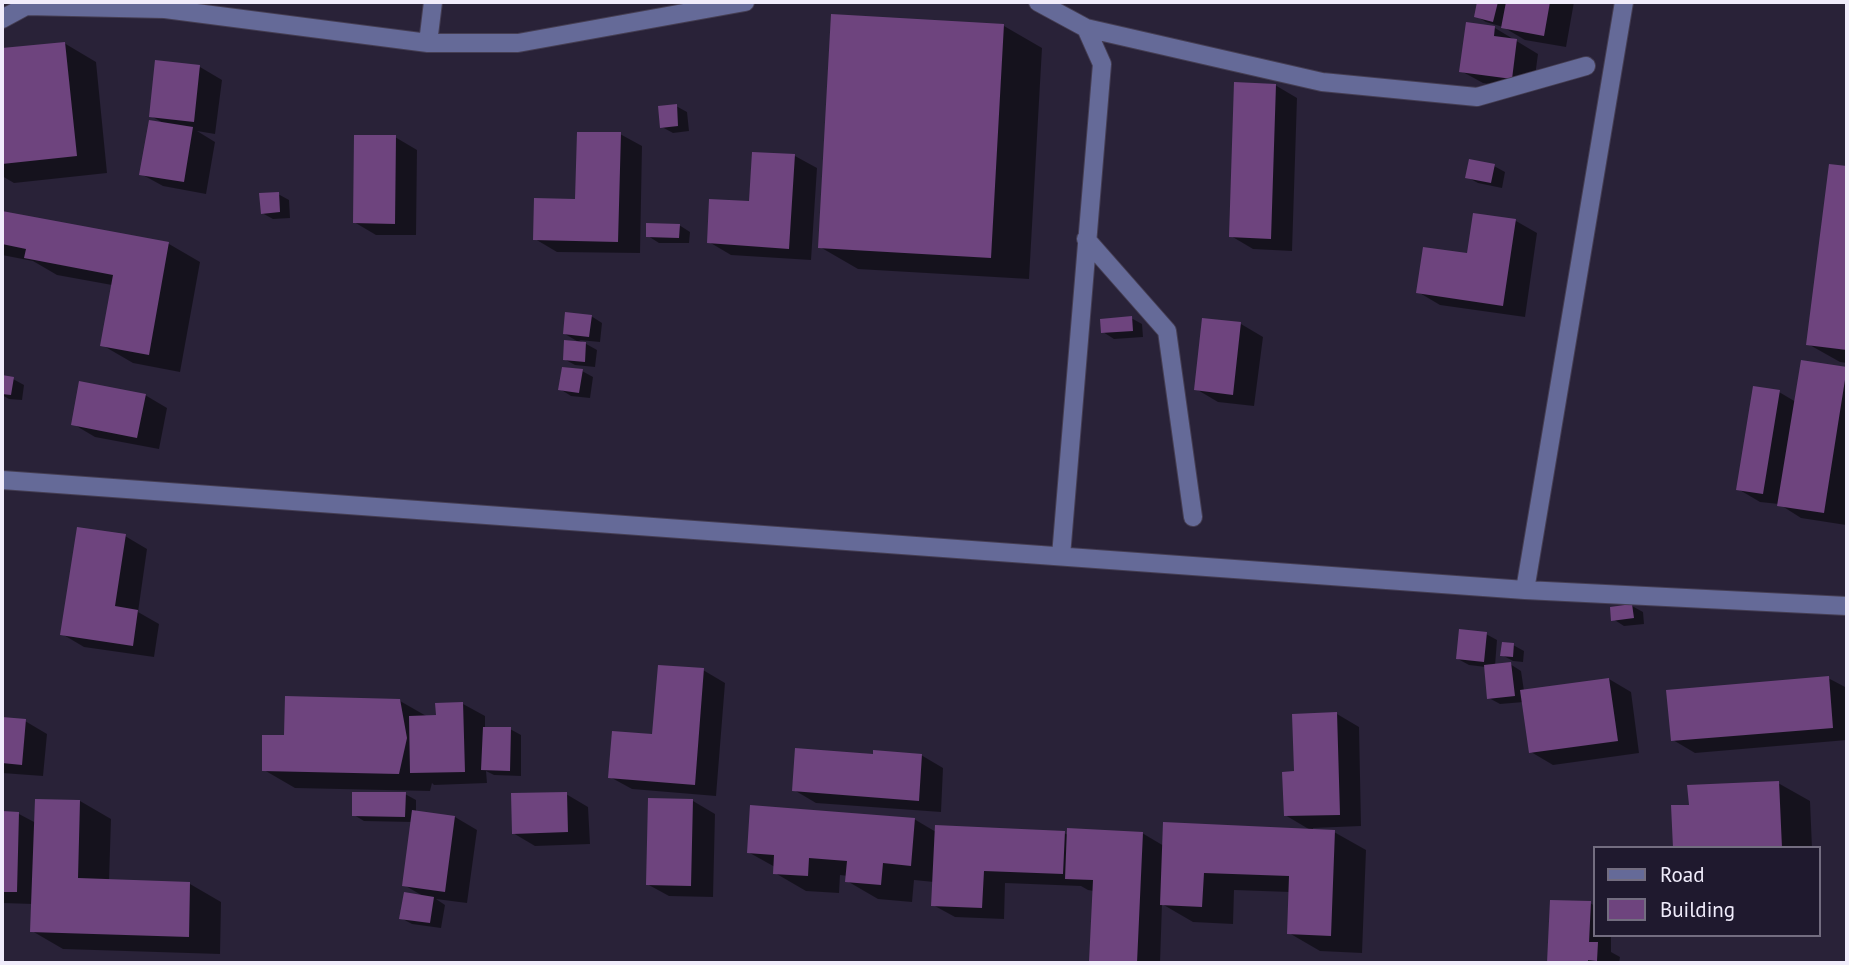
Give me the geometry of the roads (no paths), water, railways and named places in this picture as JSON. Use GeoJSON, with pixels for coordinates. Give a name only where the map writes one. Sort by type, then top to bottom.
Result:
{"type":"FeatureCollection","features":[{"type":"Feature","properties":{"kind":"street"},"geometry":{"type":"LineString","coordinates":[[429,43],[433,2]]}},
{"type":"Feature","properties":{"kind":"street"},"geometry":{"type":"LineString","coordinates":[[2,19],[26,6],[165,9],[429,43],[518,43],[745,2]]}},
{"type":"Feature","properties":{"kind":"street"},"geometry":{"type":"LineString","coordinates":[[1038,2],[1086,28],[1322,82],[1477,97],[1586,66]]}},
{"type":"Feature","properties":{"kind":"street"},"geometry":{"type":"LineString","coordinates":[[1525,590],[1625,2]]}},
{"type":"Feature","properties":{"kind":"street"},"geometry":{"type":"LineString","coordinates":[[1061,556],[1102,64],[1086,28]]}},
{"type":"Feature","properties":{"kind":"street"},"geometry":{"type":"LineString","coordinates":[[1086,239],[1167,331],[1193,517]]}},
{"type":"Feature","properties":{"kind":"street"},"geometry":{"type":"LineString","coordinates":[[2,480],[1525,590],[1847,606]]}}]}
